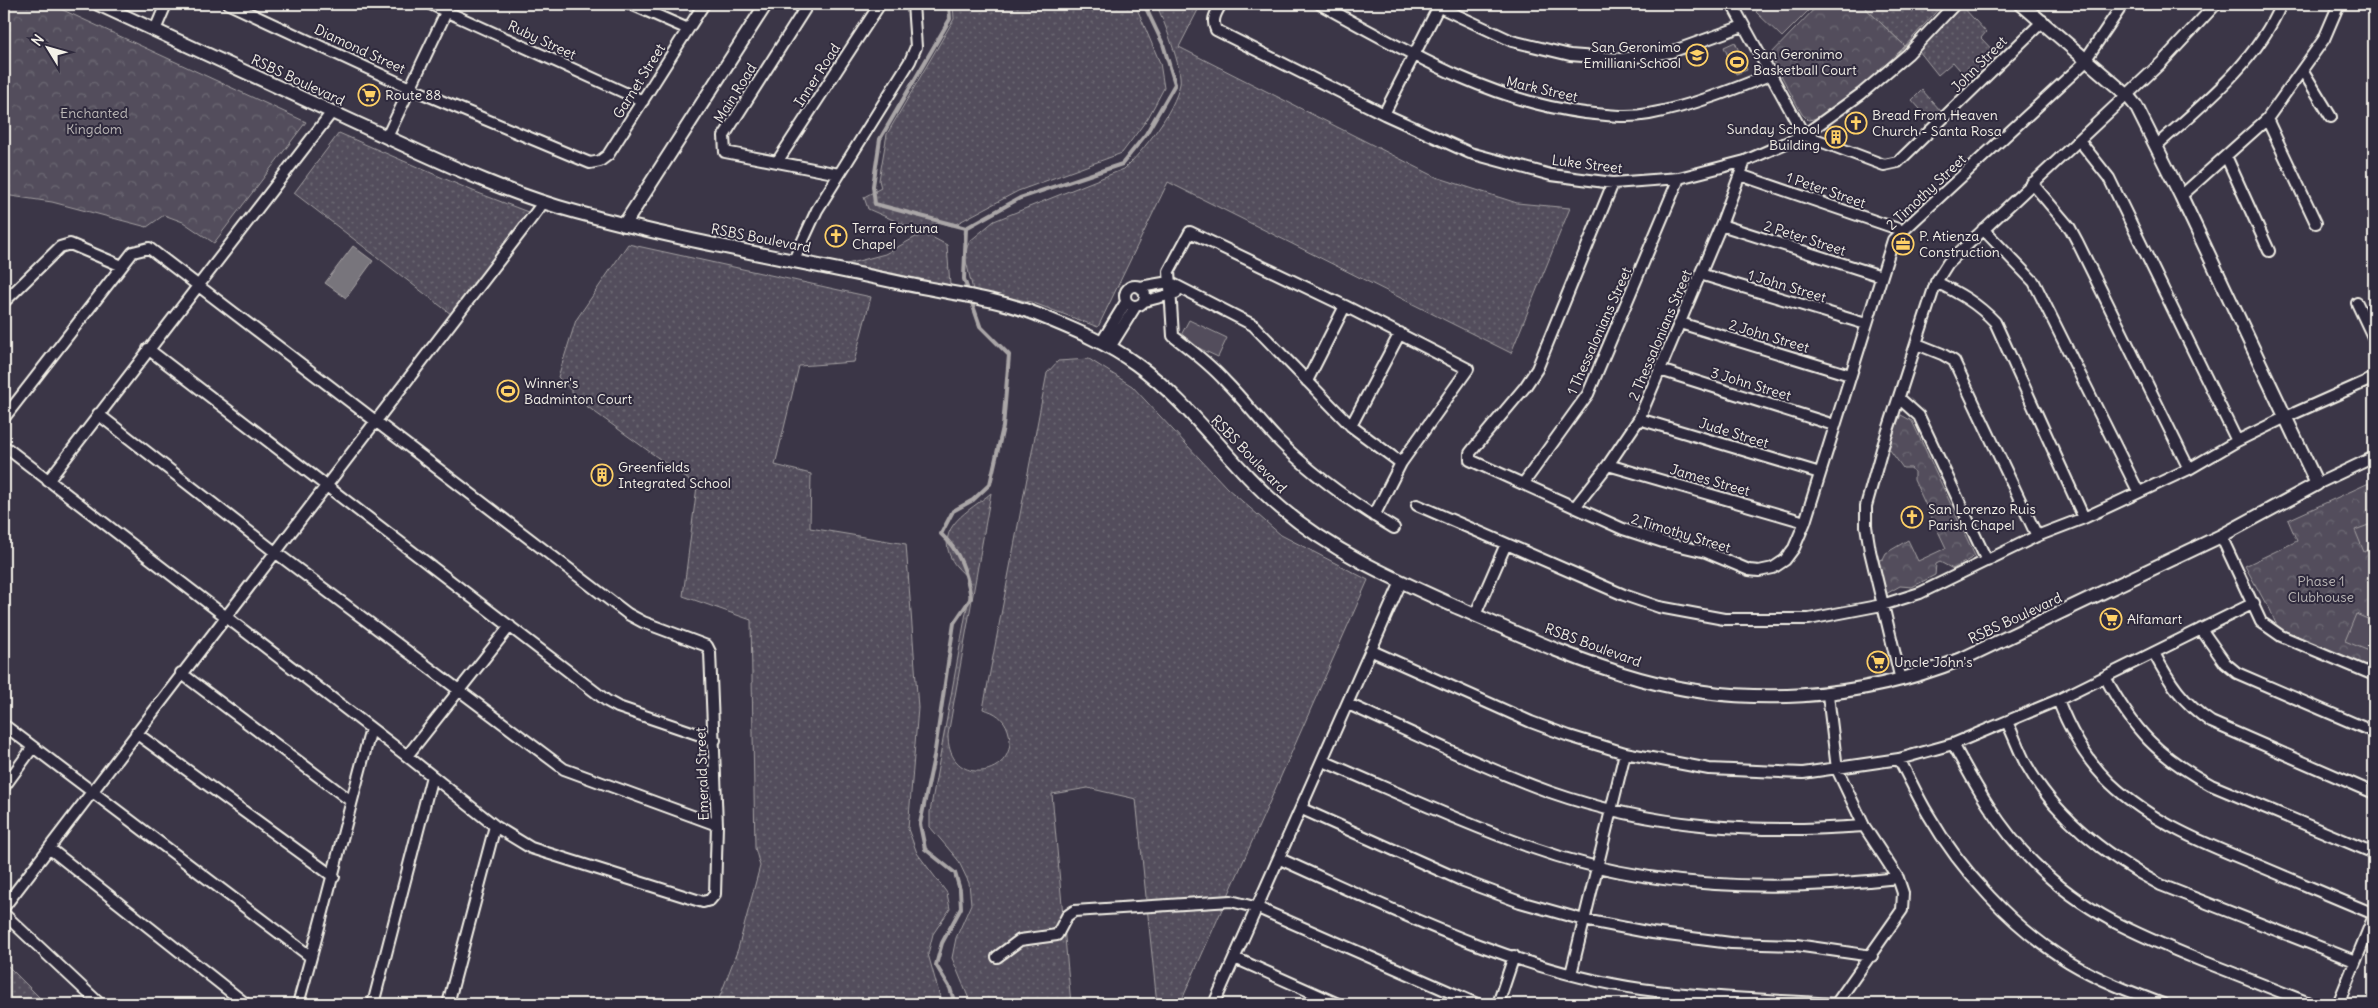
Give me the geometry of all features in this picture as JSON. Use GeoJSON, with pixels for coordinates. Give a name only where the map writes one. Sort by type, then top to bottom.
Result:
{"type":"FeatureCollection","features":[{"type":"Feature","properties":{"kind":"street","name":"RSBS Boulevard"},"geometry":{"type":"LineString","coordinates":[[98,4],[387,137],[543,203],[624,225],[993,302],[1027,311],[1105,345],[1138,365],[1165,388],[1246,475],[1281,508],[1312,532],[1372,568],[1401,582],[1584,660],[1642,680],[1740,696],[1828,695],[1927,673],[1962,659],[2221,536],[2317,484],[2374,457]]}},
{"type":"Feature","properties":{"kind":"street"},"geometry":{"type":"LineString","coordinates":[[155,30],[166,4]]}},
{"type":"Feature","properties":{"kind":"street","name":"Diamond Street"},"geometry":{"type":"LineString","coordinates":[[229,4],[410,88],[590,163]]}},
{"type":"Feature","properties":{"kind":"street","name":"Ruby Street"},"geometry":{"type":"LineString","coordinates":[[430,4],[448,7],[643,101]]}},
{"type":"Feature","properties":{"kind":"street"},"geometry":{"type":"LineString","coordinates":[[632,4],[688,29]]}},
{"type":"Feature","properties":{"kind":"street","name":"Garnet Street"},"geometry":{"type":"LineString","coordinates":[[590,163],[600,161],[608,155],[704,4]]}},
{"type":"Feature","properties":{"kind":"street"},"geometry":{"type":"LineString","coordinates":[[624,225],[646,189],[655,164],[674,131],[696,112],[766,4]]}},
{"type":"Feature","properties":{"kind":"street","name":"Main Road"},"geometry":{"type":"LineString","coordinates":[[808,4],[724,136],[725,152],[838,174]]}},
{"type":"Feature","properties":{"kind":"street","name":"Inner Road"},"geometry":{"type":"LineString","coordinates":[[777,162],[880,4]]}},
{"type":"Feature","properties":{"kind":"street"},"geometry":{"type":"LineString","coordinates":[[794,260],[817,210],[910,61],[916,47],[913,4]]}},
{"type":"Feature","properties":{"kind":"street","name":"Luke Street"},"geometry":{"type":"LineString","coordinates":[[1220,4],[1214,16],[1213,24],[1216,30],[1384,114],[1470,153],[1551,174],[1613,183],[1679,178],[1745,161],[1804,135],[1868,89],[1920,42],[1955,4]]}},
{"type":"Feature","properties":{"kind":"street","name":"Mark Street"},"geometry":{"type":"LineString","coordinates":[[1320,4],[1414,55],[1499,93],[1546,106],[1612,116],[1648,114],[1700,102],[1772,74]]}},
{"type":"Feature","properties":{"kind":"street"},"geometry":{"type":"LineString","coordinates":[[1732,4],[1804,135]]}},
{"type":"Feature","properties":{"kind":"street"},"geometry":{"type":"LineString","coordinates":[[2022,4],[2128,95],[2181,196],[2317,484]]}},
{"type":"Feature","properties":{"kind":"street"},"geometry":{"type":"LineString","coordinates":[[1901,680],[1882,605],[1866,526],[1866,506],[1882,449],[1918,344],[1936,282],[1948,263],[2128,95],[2186,38],[2216,4]]}},
{"type":"Feature","properties":{"kind":"street"},"geometry":{"type":"LineString","coordinates":[[2156,146],[2229,79],[2260,41],[2281,4]]}},
{"type":"Feature","properties":{"kind":"street"},"geometry":{"type":"LineString","coordinates":[[2181,196],[2267,119],[2324,39],[2339,4]]}},
{"type":"Feature","properties":{"kind":"street"},"geometry":{"type":"LineString","coordinates":[[1384,114],[1437,5],[1512,41],[1570,55],[1621,59],[1671,52],[1743,26]]}},
{"type":"Feature","properties":{"kind":"street","name":"2 Timothy Street"},"geometry":{"type":"LineString","coordinates":[[1613,183],[1536,369],[1525,387],[1470,454],[1470,460],[1636,534],[1706,552],[1749,570],[1759,571],[1773,568],[1785,560],[1794,548],[1805,522],[1881,276],[1894,240],[2087,59],[2121,5]]}},
{"type":"Feature","properties":{"kind":"street"},"geometry":{"type":"LineString","coordinates":[[387,137],[448,7]]}},
{"type":"Feature","properties":{"kind":"street","name":"John Street"},"geometry":{"type":"LineString","coordinates":[[1804,135],[1884,165],[1898,162],[2043,21]]}},
{"type":"Feature","properties":{"kind":"street"},"geometry":{"type":"LineString","coordinates":[[2303,71],[2331,117]]}},
{"type":"Feature","properties":{"kind":"street"},"geometry":{"type":"LineString","coordinates":[[48,481],[332,112]]}},
{"type":"Feature","properties":{"kind":"street"},"geometry":{"type":"LineString","coordinates":[[2267,119],[2316,223]]}},
{"type":"Feature","properties":{"kind":"street"},"geometry":{"type":"LineString","coordinates":[[2079,140],[2109,178],[2237,442]]}},
{"type":"Feature","properties":{"kind":"street"},"geometry":{"type":"LineString","coordinates":[[2226,156],[2269,251]]}},
{"type":"Feature","properties":{"kind":"street","name":"2 Thessalonians Street"},"geometry":{"type":"LineString","coordinates":[[1575,507],[1608,465],[1639,419],[1721,225],[1745,161]]}},
{"type":"Feature","properties":{"kind":"street","name":"1 Peter Street"},"geometry":{"type":"LineString","coordinates":[[1740,175],[1904,231]]}},
{"type":"Feature","properties":{"kind":"street","name":"1 Thessalonians Street"},"geometry":{"type":"LineString","coordinates":[[1523,484],[1588,394],[1679,178]]}},
{"type":"Feature","properties":{"kind":"street"},"geometry":{"type":"LineString","coordinates":[[2032,183],[2070,228],[2189,469]]}},
{"type":"Feature","properties":{"kind":"street"},"geometry":{"type":"LineString","coordinates":[[4,908],[90,791],[543,203]]}},
{"type":"Feature","properties":{"kind":"street","name":"2 Peter Street"},"geometry":{"type":"LineString","coordinates":[[1721,225],[1881,276]]}},
{"type":"Feature","properties":{"kind":"street"},"geometry":{"type":"LineString","coordinates":[[1983,229],[2034,282],[2138,491]]}},
{"type":"Feature","properties":{"kind":"street"},"geometry":{"type":"LineString","coordinates":[[1374,516],[1401,463],[1468,369],[1400,333],[1190,232],[1170,271],[1169,282],[1173,336],[1225,380],[1276,438],[1308,467],[1374,516],[1394,528]]}},
{"type":"Feature","properties":{"kind":"street"},"geometry":{"type":"LineString","coordinates":[[4,302],[60,247],[70,244],[122,266]]}},
{"type":"Feature","properties":{"kind":"street"},"geometry":{"type":"LineString","coordinates":[[4,418],[133,252],[149,248],[376,422]]}},
{"type":"Feature","properties":{"kind":"street","name":"1 John Street"},"geometry":{"type":"LineString","coordinates":[[1700,274],[1866,324]]}},
{"type":"Feature","properties":{"kind":"street"},"geometry":{"type":"LineString","coordinates":[[1130,304],[1126,290],[1132,286],[1140,287],[1169,282],[1253,325],[1351,426],[1401,463]]}},
{"type":"Feature","properties":{"kind":"street"},"geometry":{"type":"LineString","coordinates":[[1936,282],[1965,296],[1995,322],[2084,518]]}},
{"type":"Feature","properties":{"kind":"street"},"geometry":{"type":"LineString","coordinates":[[1140,287],[1145,293],[1144,301]]}},
{"type":"Feature","properties":{"kind":"street"},"geometry":{"type":"LineString","coordinates":[[1105,345],[1130,304],[1184,291]]}},
{"type":"Feature","properties":{"kind":"street"},"geometry":{"type":"LineString","coordinates":[[2357,303],[2374,339]]}},
{"type":"Feature","properties":{"kind":"street"},"geometry":{"type":"LineString","coordinates":[[1306,381],[1345,306]]}},
{"type":"Feature","properties":{"kind":"street","name":"2 John Street"},"geometry":{"type":"LineString","coordinates":[[1680,323],[1850,375]]}},
{"type":"Feature","properties":{"kind":"street"},"geometry":{"type":"LineString","coordinates":[[1351,426],[1400,333]]}},
{"type":"Feature","properties":{"kind":"street"},"geometry":{"type":"LineString","coordinates":[[1918,344],[1954,361],[2037,536]]}},
{"type":"Feature","properties":{"kind":"street"},"geometry":{"type":"LineString","coordinates":[[148,349],[607,701],[618,707],[715,740]]}},
{"type":"Feature","properties":{"kind":"street","name":"3 John Street"},"geometry":{"type":"LineString","coordinates":[[1660,370],[1834,425]]}},
{"type":"Feature","properties":{"kind":"street"},"geometry":{"type":"LineString","coordinates":[[1417,505],[1624,595],[1686,613],[1724,619],[1809,620],[1882,605],[1920,593],[2037,536],[2084,518],[2138,491],[2189,469],[2237,442],[2374,378]]}},
{"type":"Feature","properties":{"kind":"street"},"geometry":{"type":"LineString","coordinates":[[1900,399],[1919,416],[1987,561]]}},
{"type":"Feature","properties":{"kind":"street"},"geometry":{"type":"LineString","coordinates":[[98,414],[275,552],[564,769],[717,825]]}},
{"type":"Feature","properties":{"kind":"street","name":"Jude Street"},"geometry":{"type":"LineString","coordinates":[[1639,419],[1820,473]]}},
{"type":"Feature","properties":{"kind":"street","name":"Emerald Street"},"geometry":{"type":"LineString","coordinates":[[376,422],[628,614],[643,622],[707,646],[710,652],[717,825],[715,894],[710,900],[703,902],[531,848],[495,826]]}},
{"type":"Feature","properties":{"kind":"street"},"geometry":{"type":"LineString","coordinates":[[4,446],[495,826],[448,1004]]}},
{"type":"Feature","properties":{"kind":"street","name":"James Street"},"geometry":{"type":"LineString","coordinates":[[1608,465],[1805,522]]}},
{"type":"Feature","properties":{"kind":"street"},"geometry":{"type":"LineString","coordinates":[[2221,536],[2262,622],[2281,636],[2374,675]]}},
{"type":"Feature","properties":{"kind":"street"},"geometry":{"type":"LineString","coordinates":[[1475,615],[1506,544]]}},
{"type":"Feature","properties":{"kind":"street"},"geometry":{"type":"LineString","coordinates":[[1214,1004],[1280,859],[1401,582]]}},
{"type":"Feature","properties":{"kind":"street"},"geometry":{"type":"LineString","coordinates":[[1372,651],[1531,722],[1625,753],[1709,769],[1803,773],[1899,759],[1953,744],[2058,700],[2254,603]]}},
{"type":"Feature","properties":{"kind":"street"},"geometry":{"type":"LineString","coordinates":[[407,756],[510,626]]}},
{"type":"Feature","properties":{"kind":"street"},"geometry":{"type":"LineString","coordinates":[[2201,629],[2224,663],[2237,672],[2374,732]]}},
{"type":"Feature","properties":{"kind":"street"},"geometry":{"type":"LineString","coordinates":[[2154,653],[2165,674],[2186,702],[2211,722],[2374,793]]}},
{"type":"Feature","properties":{"kind":"street"},"geometry":{"type":"LineString","coordinates":[[182,673],[351,801]]}},
{"type":"Feature","properties":{"kind":"street"},"geometry":{"type":"LineString","coordinates":[[2105,677],[2118,701],[2156,750],[2186,771],[2212,785],[2374,853]]}},
{"type":"Feature","properties":{"kind":"street"},"geometry":{"type":"LineString","coordinates":[[1280,859],[1437,930],[1571,974],[1640,989],[1738,999],[1836,1004],[1872,956],[1902,910],[1903,893],[1898,878],[1864,826],[1838,769],[1828,695]]}},
{"type":"Feature","properties":{"kind":"street"},"geometry":{"type":"LineString","coordinates":[[2058,700],[2070,731],[2085,754],[2110,783],[2152,816],[2186,836],[2374,915],[2338,1004]]}},
{"type":"Feature","properties":{"kind":"street"},"geometry":{"type":"LineString","coordinates":[[1348,704],[1507,776],[1552,792],[1611,809],[1700,826],[1750,830],[1864,826]]}},
{"type":"Feature","properties":{"kind":"street"},"geometry":{"type":"LineString","coordinates":[[2007,722],[2026,764],[2048,797],[2074,825],[2117,859],[2162,885],[2355,961]]}},
{"type":"Feature","properties":{"kind":"street"},"geometry":{"type":"LineString","coordinates":[[4,725],[311,957]]}},
{"type":"Feature","properties":{"kind":"street"},"geometry":{"type":"LineString","coordinates":[[298,1004],[334,877],[351,801],[371,729]]}},
{"type":"Feature","properties":{"kind":"street"},"geometry":{"type":"LineString","coordinates":[[136,733],[334,877]]}},
{"type":"Feature","properties":{"kind":"street"},"geometry":{"type":"LineString","coordinates":[[1953,744],[1979,794],[2009,834],[2034,863],[2070,894],[2102,917],[2133,933],[2312,1004]]}},
{"type":"Feature","properties":{"kind":"street"},"geometry":{"type":"LineString","coordinates":[[4,786],[33,748]]}},
{"type":"Feature","properties":{"kind":"street"},"geometry":{"type":"LineString","coordinates":[[1571,974],[1625,753]]}},
{"type":"Feature","properties":{"kind":"street"},"geometry":{"type":"LineString","coordinates":[[1899,759],[1928,814],[1949,846],[1994,901],[2038,940],[2069,962],[2108,983],[2163,1004]]}},
{"type":"Feature","properties":{"kind":"street"},"geometry":{"type":"LineString","coordinates":[[1323,761],[1528,846],[1597,866],[1661,878],[1738,887],[1838,885],[1898,878]]}},
{"type":"Feature","properties":{"kind":"street"},"geometry":{"type":"LineString","coordinates":[[373,1004],[432,776]]}},
{"type":"Feature","properties":{"kind":"street"},"geometry":{"type":"LineString","coordinates":[[1302,809],[1461,880],[1520,902],[1584,920],[1662,934],[1731,942],[1796,945],[1872,956]]}},
{"type":"Feature","properties":{"kind":"street"},"geometry":{"type":"LineString","coordinates":[[48,848],[246,1004]]}},
{"type":"Feature","properties":{"kind":"street"},"geometry":{"type":"LineString","coordinates":[[998,957],[1020,940],[1057,935],[1067,916],[1074,912],[1231,901],[1258,908],[1477,1004]]}},
{"type":"Feature","properties":{"kind":"street"},"geometry":{"type":"LineString","coordinates":[[4,914],[100,1004]]}},
{"type":"Feature","properties":{"kind":"street"},"geometry":{"type":"LineString","coordinates":[[1498,1004],[1514,956]]}},
{"type":"Feature","properties":{"kind":"street"},"geometry":{"type":"LineString","coordinates":[[1235,958],[1338,1004]]}},
{"type":"Feature","properties":{"kind":"green space","name":"Enchanted Kingdom"},"geometry":{"type":"Polygon","coordinates":[[[4,4],[50,4],[306,122],[214,243],[183,222],[164,215],[147,227],[52,202],[4,195],[4,4]]]}},
{"type":"Feature","properties":{"kind":"green space"},"geometry":{"type":"Polygon","coordinates":[[[953,4],[1135,4],[1160,63],[1164,88],[1148,118],[1122,153],[1018,191],[952,226],[939,222],[924,233],[947,245],[950,285],[847,264],[885,254],[923,233],[868,209],[864,197],[881,188],[879,180],[887,134],[954,19],[953,4]]]}},
{"type":"Feature","properties":{"kind":"green space"},"geometry":{"type":"Polygon","coordinates":[[[1156,4],[1201,4],[1179,47],[1436,177],[1517,203],[1570,208],[1511,353],[1168,182],[1098,327],[1031,302],[973,290],[964,253],[970,241],[994,221],[1124,169],[1149,141],[1165,118],[1177,95],[1180,77],[1172,44],[1156,4]]]}},
{"type":"Feature","properties":{"kind":"green space"},"geometry":{"type":"Polygon","coordinates":[[[1763,4],[1815,4],[1782,37],[1756,12],[1763,4]]]}},
{"type":"Feature","properties":{"kind":"green space"},"geometry":{"type":"Polygon","coordinates":[[[1819,4],[1861,4],[1905,46],[1873,77],[1844,101],[1818,117],[1808,120],[1802,114],[1770,55],[1819,4]]]}},
{"type":"Feature","properties":{"kind":"green space"},"geometry":{"type":"Polygon","coordinates":[[[1861,4],[1943,4],[1905,46],[1861,4]]]}},
{"type":"Feature","properties":{"kind":"green space"},"geometry":{"type":"Polygon","coordinates":[[[1962,6],[1986,32],[1981,38],[1999,57],[1963,88],[1966,77],[1953,62],[1938,75],[1919,51],[1962,6]]]}},
{"type":"Feature","properties":{"kind":"green space","name":"San Geronimo Basketball Court"},"geometry":{"type":"Polygon","coordinates":[[[1735,42],[1747,70],[1736,74],[1724,47],[1735,42]]]}},
{"type":"Feature","properties":{"kind":"green space"},"geometry":{"type":"Polygon","coordinates":[[[1922,90],[1941,111],[1927,117],[1912,100],[1922,90]]]}},
{"type":"Feature","properties":{"kind":"green space"},"geometry":{"type":"Polygon","coordinates":[[[339,133],[473,191],[528,212],[451,314],[294,193],[339,133]]]}},
{"type":"Feature","properties":{"kind":"green space"},"geometry":{"type":"Polygon","coordinates":[[[628,244],[871,297],[854,362],[799,366],[775,465],[811,474],[810,528],[906,544],[918,708],[908,829],[917,853],[947,893],[950,909],[933,934],[928,954],[942,1004],[717,1004],[738,949],[760,866],[755,848],[751,620],[683,596],[697,486],[585,405],[558,377],[576,320],[628,244]]]}},
{"type":"Feature","properties":{"kind":"green space"},"geometry":{"type":"Polygon","coordinates":[[[1189,320],[1227,338],[1218,357],[1179,339],[1189,320]]]}},
{"type":"Feature","properties":{"kind":"green space"},"geometry":{"type":"Polygon","coordinates":[[[1089,359],[1132,386],[1227,488],[1281,535],[1368,580],[1180,1004],[1157,1004],[1136,799],[1088,788],[1052,794],[1071,1004],[971,1004],[952,958],[956,938],[971,904],[969,883],[958,860],[930,827],[930,812],[971,585],[952,560],[948,548],[948,538],[957,520],[991,493],[948,735],[951,753],[959,765],[971,770],[984,771],[996,766],[1005,758],[1010,745],[1008,730],[1004,722],[995,714],[983,709],[1047,373],[1058,361],[1089,359]]]}},
{"type":"Feature","properties":{"kind":"green space"},"geometry":{"type":"Polygon","coordinates":[[[1901,415],[1912,421],[1975,556],[1953,569],[1940,562],[1936,564],[1935,575],[1912,587],[1900,586],[1886,594],[1879,560],[1883,559],[1886,553],[1908,540],[1918,561],[1946,548],[1914,480],[1914,472],[1911,468],[1903,468],[1887,446],[1901,415]]]}},
{"type":"Feature","properties":{"kind":"green space","name":"Phase 1 Clubhouse"},"geometry":{"type":"Polygon","coordinates":[[[2369,483],[2374,495],[2374,672],[2312,646],[2279,627],[2245,566],[2297,541],[2288,520],[2369,483]]]}},
{"type":"Feature","properties":{"kind":"green space"},"geometry":{"type":"Polygon","coordinates":[[[2374,523],[2374,548],[2364,552],[2355,530],[2374,523]]]}},
{"type":"Feature","properties":{"kind":"green space"},"geometry":{"type":"Polygon","coordinates":[[[2356,614],[2370,620],[2374,625],[2374,653],[2345,641],[2356,614]]]}},
{"type":"Feature","properties":{"kind":"green space"},"geometry":{"type":"Polygon","coordinates":[[[4,962],[46,1004],[4,1004],[4,962]]]}},
{"type":"Feature","properties":{"kind":"shaded area"},"geometry":{"type":"Polygon","coordinates":[[[353,246],[373,261],[346,298],[325,283],[353,246]]]}},
{"type":"Feature","properties":{"kind":"waterway"},"geometry":{"type":"LineString","coordinates":[[949,4],[950,19],[880,139],[873,186],[875,204],[966,228]]}},
{"type":"Feature","properties":{"kind":"waterway"},"geometry":{"type":"LineString","coordinates":[[969,293],[964,279],[966,228],[1020,198],[1122,164],[1146,134],[1175,84],[1163,44],[1144,4]]}},
{"type":"Feature","properties":{"kind":"waterway"},"geometry":{"type":"LineString","coordinates":[[955,1004],[950,988],[936,965],[942,943],[961,908],[960,890],[955,873],[925,849],[920,824],[934,757],[954,623],[971,598],[962,563],[948,541],[941,534],[953,511],[973,500],[990,484],[1003,427],[1009,355],[980,326],[971,300]]}},
{"type":"Feature","properties":{"kind":"place","name":"San Geronimo Emilliani School"},"geometry":{"type":"Point","coordinates":[1697,55]}},
{"type":"Feature","properties":{"kind":"place","name":"San Geronimo Basketball Court"},"geometry":{"type":"Point","coordinates":[1737,62]}},
{"type":"Feature","properties":{"kind":"place","name":"Route 88"},"geometry":{"type":"Point","coordinates":[369,95]}},
{"type":"Feature","properties":{"kind":"place","name":"Bread From Heaven Church - Santa Rosa"},"geometry":{"type":"Point","coordinates":[1856,123]}},
{"type":"Feature","properties":{"kind":"place","name":"Sunday School Building"},"geometry":{"type":"Point","coordinates":[1836,137]}},
{"type":"Feature","properties":{"kind":"place","name":"Terra Fortuna Chapel"},"geometry":{"type":"Point","coordinates":[836,236]}},
{"type":"Feature","properties":{"kind":"place","name":"P. Atienza Construction"},"geometry":{"type":"Point","coordinates":[1903,244]}},
{"type":"Feature","properties":{"kind":"place","name":"Winner's Badminton Court"},"geometry":{"type":"Point","coordinates":[508,391]}},
{"type":"Feature","properties":{"kind":"place","name":"Greenfields Integrated School"},"geometry":{"type":"Point","coordinates":[602,475]}},
{"type":"Feature","properties":{"kind":"place","name":"San Lorenzo Ruis Parish Chapel"},"geometry":{"type":"Point","coordinates":[1912,517]}},
{"type":"Feature","properties":{"kind":"place","name":"Alfamart"},"geometry":{"type":"Point","coordinates":[2111,619]}},
{"type":"Feature","properties":{"kind":"place","name":"Uncle John's"},"geometry":{"type":"Point","coordinates":[1878,662]}}]}
